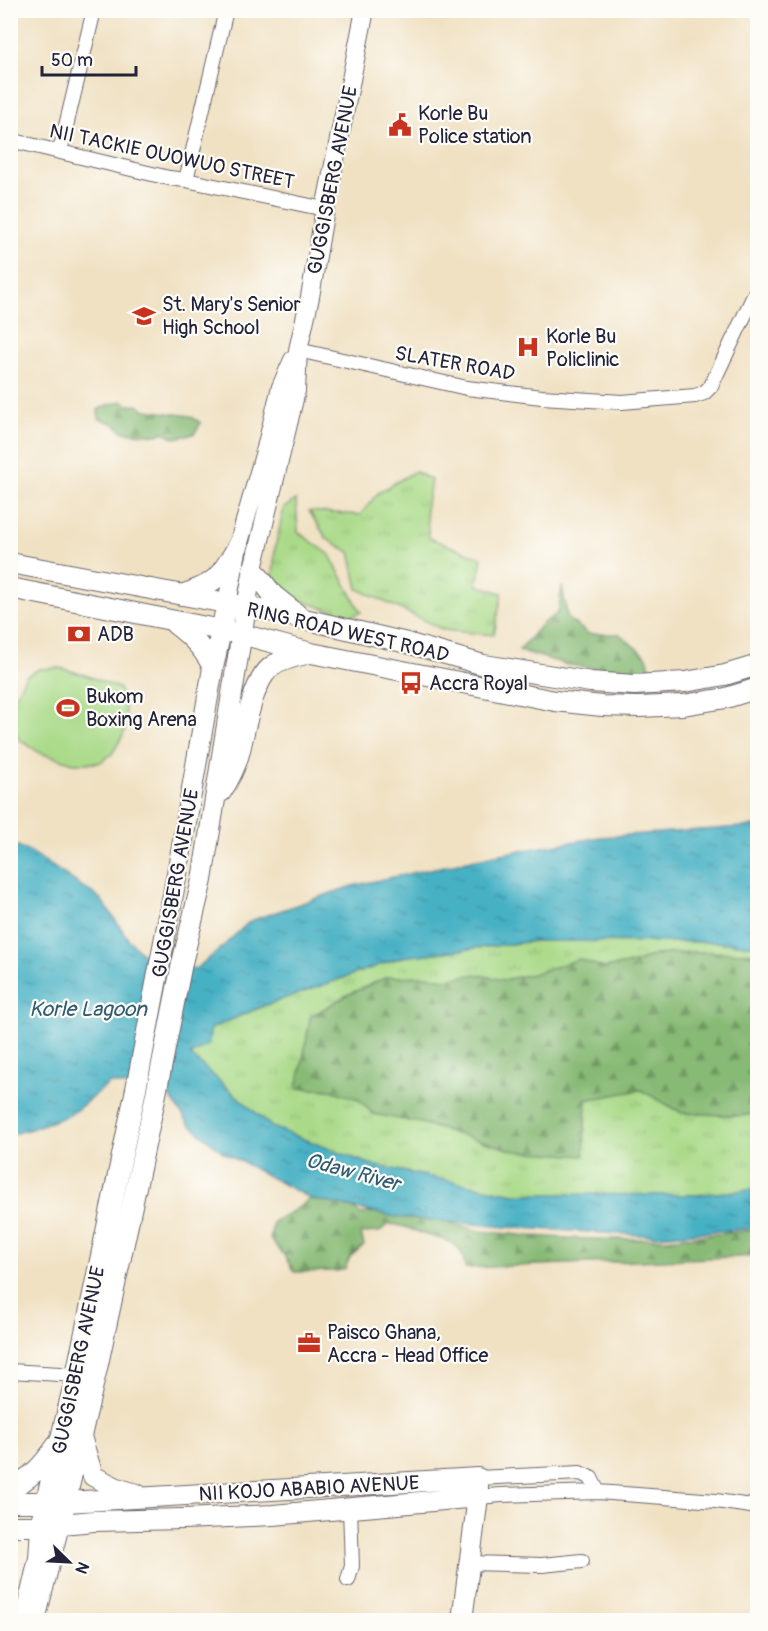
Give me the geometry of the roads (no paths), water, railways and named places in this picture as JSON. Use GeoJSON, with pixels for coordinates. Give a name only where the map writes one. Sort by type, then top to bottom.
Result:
{"type":"FeatureCollection","features":[{"type":"Feature","properties":{"kind":"main road","name":"GUGGISBERG AVENUE"},"geometry":{"type":"LineString","coordinates":[[60,1525],[202,880],[239,617],[253,569],[296,391],[298,350],[365,10]]}},
{"type":"Feature","properties":{"kind":"main road","name":"GUGGISBERG AVENUE"},"geometry":{"type":"LineString","coordinates":[[239,617],[238,546],[281,387],[298,350]]}},
{"type":"Feature","properties":{"kind":"main road"},"geometry":{"type":"LineString","coordinates":[[182,595],[208,585],[217,578],[238,546]]}},
{"type":"Feature","properties":{"kind":"main road","name":"RING ROAD WEST ROAD"},"geometry":{"type":"LineString","coordinates":[[10,563],[182,595],[239,617],[311,653],[555,701],[602,706],[683,705],[726,698],[758,688]]}},
{"type":"Feature","properties":{"kind":"main road"},"geometry":{"type":"LineString","coordinates":[[253,569],[273,595],[304,619]]}},
{"type":"Feature","properties":{"kind":"main road","name":"RING ROAD WEST ROAD"},"geometry":{"type":"LineString","coordinates":[[10,588],[222,631],[239,617],[304,619],[407,643],[484,665],[591,682],[634,685],[685,682],[726,675],[758,665]]}},
{"type":"Feature","properties":{"kind":"main road","name":"GUGGISBERG AVENUE"},"geometry":{"type":"LineString","coordinates":[[40,1526],[76,1375],[136,1089],[213,668],[222,631],[239,617]]}},
{"type":"Feature","properties":{"kind":"main road"},"geometry":{"type":"LineString","coordinates":[[239,617],[484,665]]}},
{"type":"Feature","properties":{"kind":"main road"},"geometry":{"type":"LineString","coordinates":[[170,620],[201,647],[213,668]]}},
{"type":"Feature","properties":{"kind":"main road"},"geometry":{"type":"LineString","coordinates":[[208,843],[216,798],[230,779],[254,693],[261,680],[269,668],[289,658],[311,653]]}},
{"type":"Feature","properties":{"kind":"main road"},"geometry":{"type":"LineString","coordinates":[[81,1437],[93,1476],[119,1489],[145,1497]]}},
{"type":"Feature","properties":{"kind":"main road"},"geometry":{"type":"LineString","coordinates":[[10,1488],[38,1470],[60,1441]]}},
{"type":"Feature","properties":{"kind":"main road"},"geometry":{"type":"LineString","coordinates":[[462,1620],[478,1488]]}},
{"type":"Feature","properties":{"kind":"main road","name":"NII KOJO ABABIO AVENUE"},"geometry":{"type":"LineString","coordinates":[[10,1502],[478,1488]]}},
{"type":"Feature","properties":{"kind":"main road","name":"NII KOJO ABABIO AVENUE"},"geometry":{"type":"LineString","coordinates":[[10,1526],[273,1515],[350,1508],[478,1488]]}},
{"type":"Feature","properties":{"kind":"main road"},"geometry":{"type":"LineString","coordinates":[[36,1620],[60,1525]]}},
{"type":"Feature","properties":{"kind":"main road"},"geometry":{"type":"LineString","coordinates":[[24,1620],[38,1558],[40,1526]]}},
{"type":"Feature","properties":{"kind":"street"},"geometry":{"type":"LineString","coordinates":[[60,151],[94,10]]}},
{"type":"Feature","properties":{"kind":"street"},"geometry":{"type":"LineString","coordinates":[[186,180],[226,10]]}},
{"type":"Feature","properties":{"kind":"street","name":"NII TACKIE OUOWUO STREET"},"geometry":{"type":"LineString","coordinates":[[10,140],[169,178],[325,209]]}},
{"type":"Feature","properties":{"kind":"street","name":"SLATER ROAD"},"geometry":{"type":"LineString","coordinates":[[298,350],[467,388],[531,396],[622,402],[695,396],[704,393],[711,386],[758,287]]}},
{"type":"Feature","properties":{"kind":"street"},"geometry":{"type":"LineString","coordinates":[[10,1371],[76,1375]]}},
{"type":"Feature","properties":{"kind":"street","name":"NII KOJO ABABIO AVENUE"},"geometry":{"type":"LineString","coordinates":[[478,1488],[580,1473],[591,1478],[598,1492]]}},
{"type":"Feature","properties":{"kind":"street","name":"NII KOJO ABABIO AVENUE"},"geometry":{"type":"LineString","coordinates":[[478,1488],[501,1495],[598,1492],[716,1501],[758,1507]]}},
{"type":"Feature","properties":{"kind":"street"},"geometry":{"type":"LineString","coordinates":[[348,1580],[352,1566],[350,1508]]}},
{"type":"Feature","properties":{"kind":"street"},"geometry":{"type":"LineString","coordinates":[[470,1563],[542,1565],[582,1562]]}},
{"type":"Feature","properties":{"kind":"water","name":"Korle Lagoon"},"geometry":{"type":"Polygon","coordinates":[[[757,826],[757,946],[716,942],[535,941],[402,957],[261,1007],[210,1029],[209,1044],[190,1055],[272,1127],[372,1165],[514,1194],[696,1195],[757,1189],[757,1228],[655,1236],[505,1227],[396,1217],[311,1199],[223,1152],[189,1124],[167,1093],[110,1083],[70,1115],[11,1134],[11,843],[31,852],[101,899],[129,940],[149,960],[195,969],[250,921],[352,886],[495,855],[600,837],[757,826]]]}},
{"type":"Feature","properties":{"kind":"place","name":"Korle Bu Police station"},"geometry":{"type":"Point","coordinates":[400,125]}},
{"type":"Feature","properties":{"kind":"place","name":"St. Mary's Senior High School"},"geometry":{"type":"Point","coordinates":[144,316]}},
{"type":"Feature","properties":{"kind":"place","name":"Korle Bu Policlinic"},"geometry":{"type":"Point","coordinates":[528,347]}},
{"type":"Feature","properties":{"kind":"place","name":"ADB"},"geometry":{"type":"Point","coordinates":[79,634]}},
{"type":"Feature","properties":{"kind":"place","name":"Accra Royal"},"geometry":{"type":"Point","coordinates":[411,683]}},
{"type":"Feature","properties":{"kind":"place","name":"Bukom Boxing Arena"},"geometry":{"type":"Point","coordinates":[68,708]}},
{"type":"Feature","properties":{"kind":"place","name":"Paisco Ghana, Accra - Head Office"},"geometry":{"type":"Point","coordinates":[309,1343]}},
{"type":"Feature","properties":{"kind":"water label","name":"Odaw River"},"geometry":{"type":"Point","coordinates":[353,1172]}}]}
